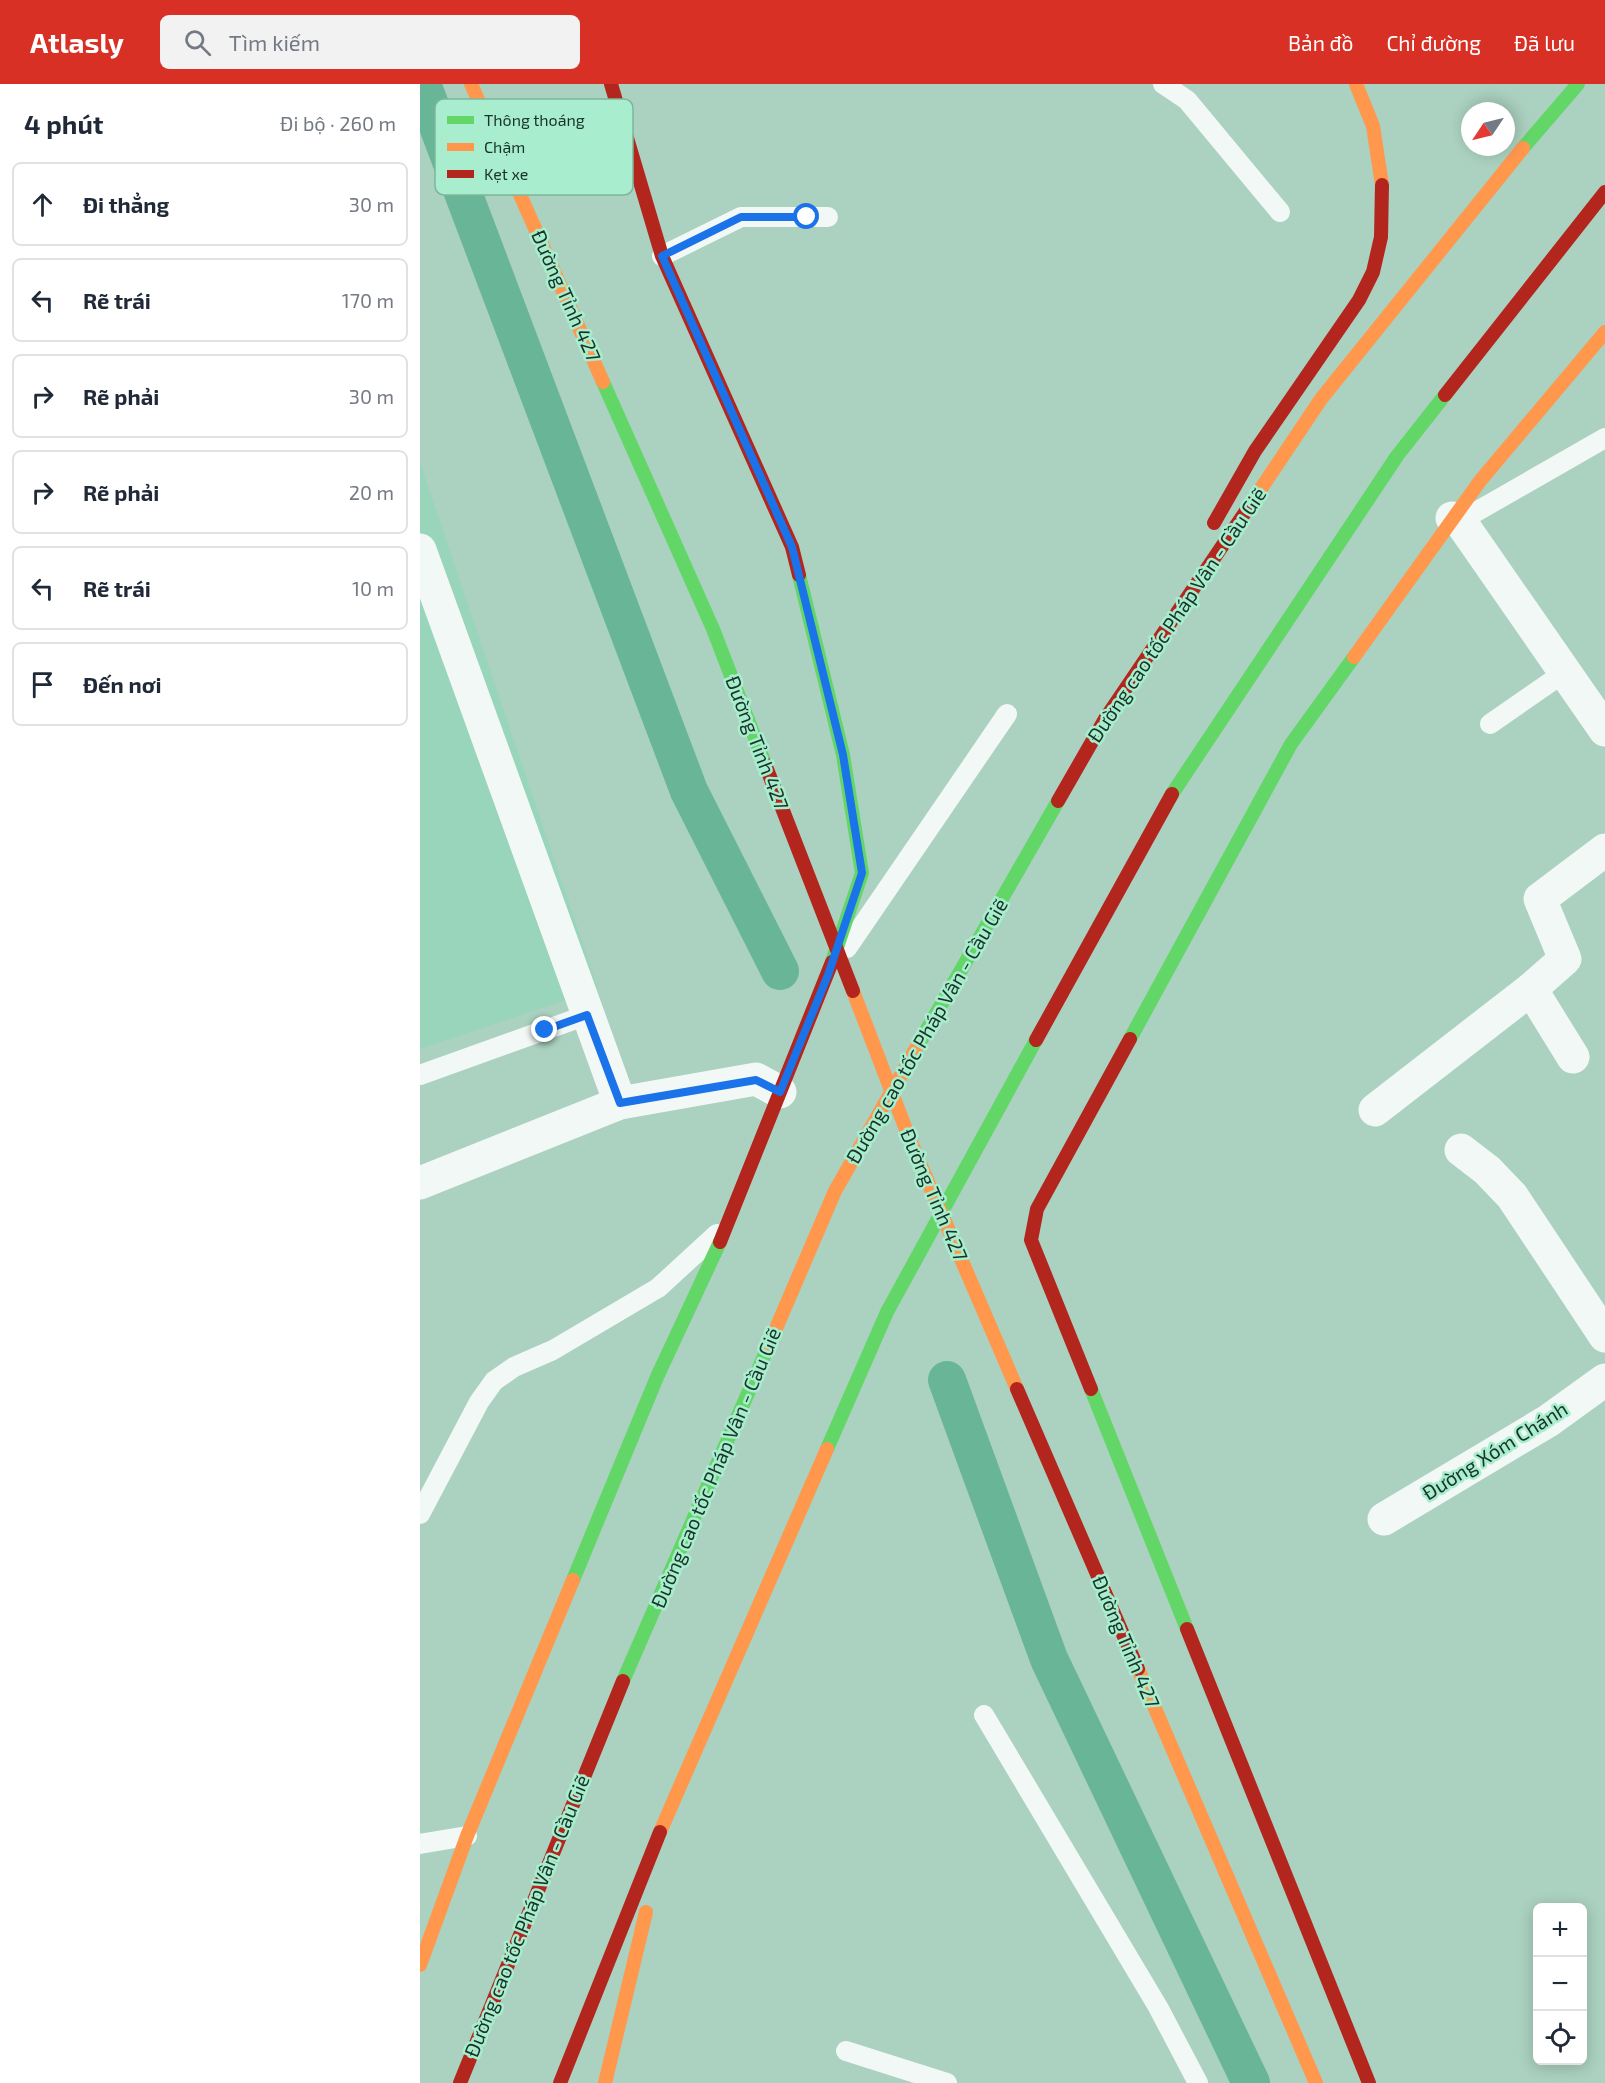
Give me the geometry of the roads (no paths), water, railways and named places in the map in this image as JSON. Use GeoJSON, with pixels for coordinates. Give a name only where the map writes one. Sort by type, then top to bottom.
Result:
{"type":"FeatureCollection","features":[{"type":"Feature","properties":{"kind":"main road","name":"Đường Tỉnh 427"},"geometry":{"type":"LineString","coordinates":[[471,84],[478,99]]}},
{"type":"Feature","properties":{"kind":"main road"},"geometry":{"type":"LineString","coordinates":[[611,84],[615,99]]}},
{"type":"Feature","properties":{"kind":"main road"},"geometry":{"type":"LineString","coordinates":[[1208,533],[1255,451],[1359,300],[1373,272],[1381,237],[1382,175],[1373,126],[1356,84]]}},
{"type":"Feature","properties":{"kind":"main road","name":"Đường cao tốc Pháp Vân - Cầu Giẽ"},"geometry":{"type":"LineString","coordinates":[[460,2083],[600,1734],[836,1191],[1105,719],[1321,399],[1511,162],[1578,84]]}},
{"type":"Feature","properties":{"kind":"main road"},"geometry":{"type":"LineString","coordinates":[[421,1961],[467,1836],[657,1377],[730,1221],[828,975],[862,873],[843,755],[792,547],[662,256],[633,158]]}},
{"type":"Feature","properties":{"kind":"main road"},"geometry":{"type":"LineString","coordinates":[[560,2083],[674,1796],[887,1312],[1183,774],[1397,456],[1605,192]]}},
{"type":"Feature","properties":{"kind":"main road","name":"Đường Tỉnh 427"},"geometry":{"type":"LineString","coordinates":[[520,195],[713,629],[910,1140],[1313,2077]]}},
{"type":"Feature","properties":{"kind":"main road"},"geometry":{"type":"LineString","coordinates":[[1369,2083],[1031,1240],[1037,1209],[1291,744],[1456,520],[1605,332]]}},
{"type":"Feature","properties":{"kind":"main road"},"geometry":{"type":"LineString","coordinates":[[1105,719],[1185,574]]}},
{"type":"Feature","properties":{"kind":"main road"},"geometry":{"type":"LineString","coordinates":[[605,2083],[674,1796]]}},
{"type":"Feature","properties":{"kind":"street"},"geometry":{"type":"LineString","coordinates":[[1456,520],[1605,730]]}},
{"type":"Feature","properties":{"kind":"street"},"geometry":{"type":"LineString","coordinates":[[420,550],[620,1103]]}},
{"type":"Feature","properties":{"kind":"street"},"geometry":{"type":"LineString","coordinates":[[1375,1110],[1531,989],[1565,959],[1540,899],[1605,850]]}},
{"type":"Feature","properties":{"kind":"street"},"geometry":{"type":"LineString","coordinates":[[1531,989],[1573,1057]]}},
{"type":"Feature","properties":{"kind":"street"},"geometry":{"type":"LineString","coordinates":[[420,1183],[620,1103],[756,1080],[780,1092]]}},
{"type":"Feature","properties":{"kind":"street"},"geometry":{"type":"LineString","coordinates":[[1461,1150],[1487,1170],[1512,1196],[1605,1336]]}},
{"type":"Feature","properties":{"kind":"street","name":"Đường Xóm Chánh"},"geometry":{"type":"LineString","coordinates":[[1384,1520],[1548,1421],[1605,1380]]}},
{"type":"Feature","properties":{"kind":"lane"},"geometry":{"type":"LineString","coordinates":[[1163,84],[1187,100],[1280,212]]}},
{"type":"Feature","properties":{"kind":"lane"},"geometry":{"type":"LineString","coordinates":[[662,256],[741,217],[828,216]]}},
{"type":"Feature","properties":{"kind":"lane"},"geometry":{"type":"LineString","coordinates":[[1456,520],[1605,438]]}},
{"type":"Feature","properties":{"kind":"lane"},"geometry":{"type":"LineString","coordinates":[[1490,724],[1565,672]]}},
{"type":"Feature","properties":{"kind":"lane"},"geometry":{"type":"LineString","coordinates":[[828,975],[1007,714]]}},
{"type":"Feature","properties":{"kind":"lane"},"geometry":{"type":"LineString","coordinates":[[420,1075],[587,1015]]}},
{"type":"Feature","properties":{"kind":"lane"},"geometry":{"type":"LineString","coordinates":[[420,1514],[479,1402],[494,1382],[514,1367],[553,1350],[658,1288],[730,1221]]}},
{"type":"Feature","properties":{"kind":"lane"},"geometry":{"type":"LineString","coordinates":[[984,1715],[1158,2007],[1198,2083]]}},
{"type":"Feature","properties":{"kind":"lane"},"geometry":{"type":"LineString","coordinates":[[420,1844],[467,1836]]}},
{"type":"Feature","properties":{"kind":"lane"},"geometry":{"type":"LineString","coordinates":[[846,2051],[947,2083]]}},
{"type":"Feature","properties":{"kind":"waterway"},"geometry":{"type":"LineString","coordinates":[[422,84],[435,118]]}},
{"type":"Feature","properties":{"kind":"waterway"},"geometry":{"type":"LineString","coordinates":[[464,195],[689,791],[780,971]]}},
{"type":"Feature","properties":{"kind":"waterway"},"geometry":{"type":"LineString","coordinates":[[947,1380],[1049,1659],[1251,2083]]}}]}
